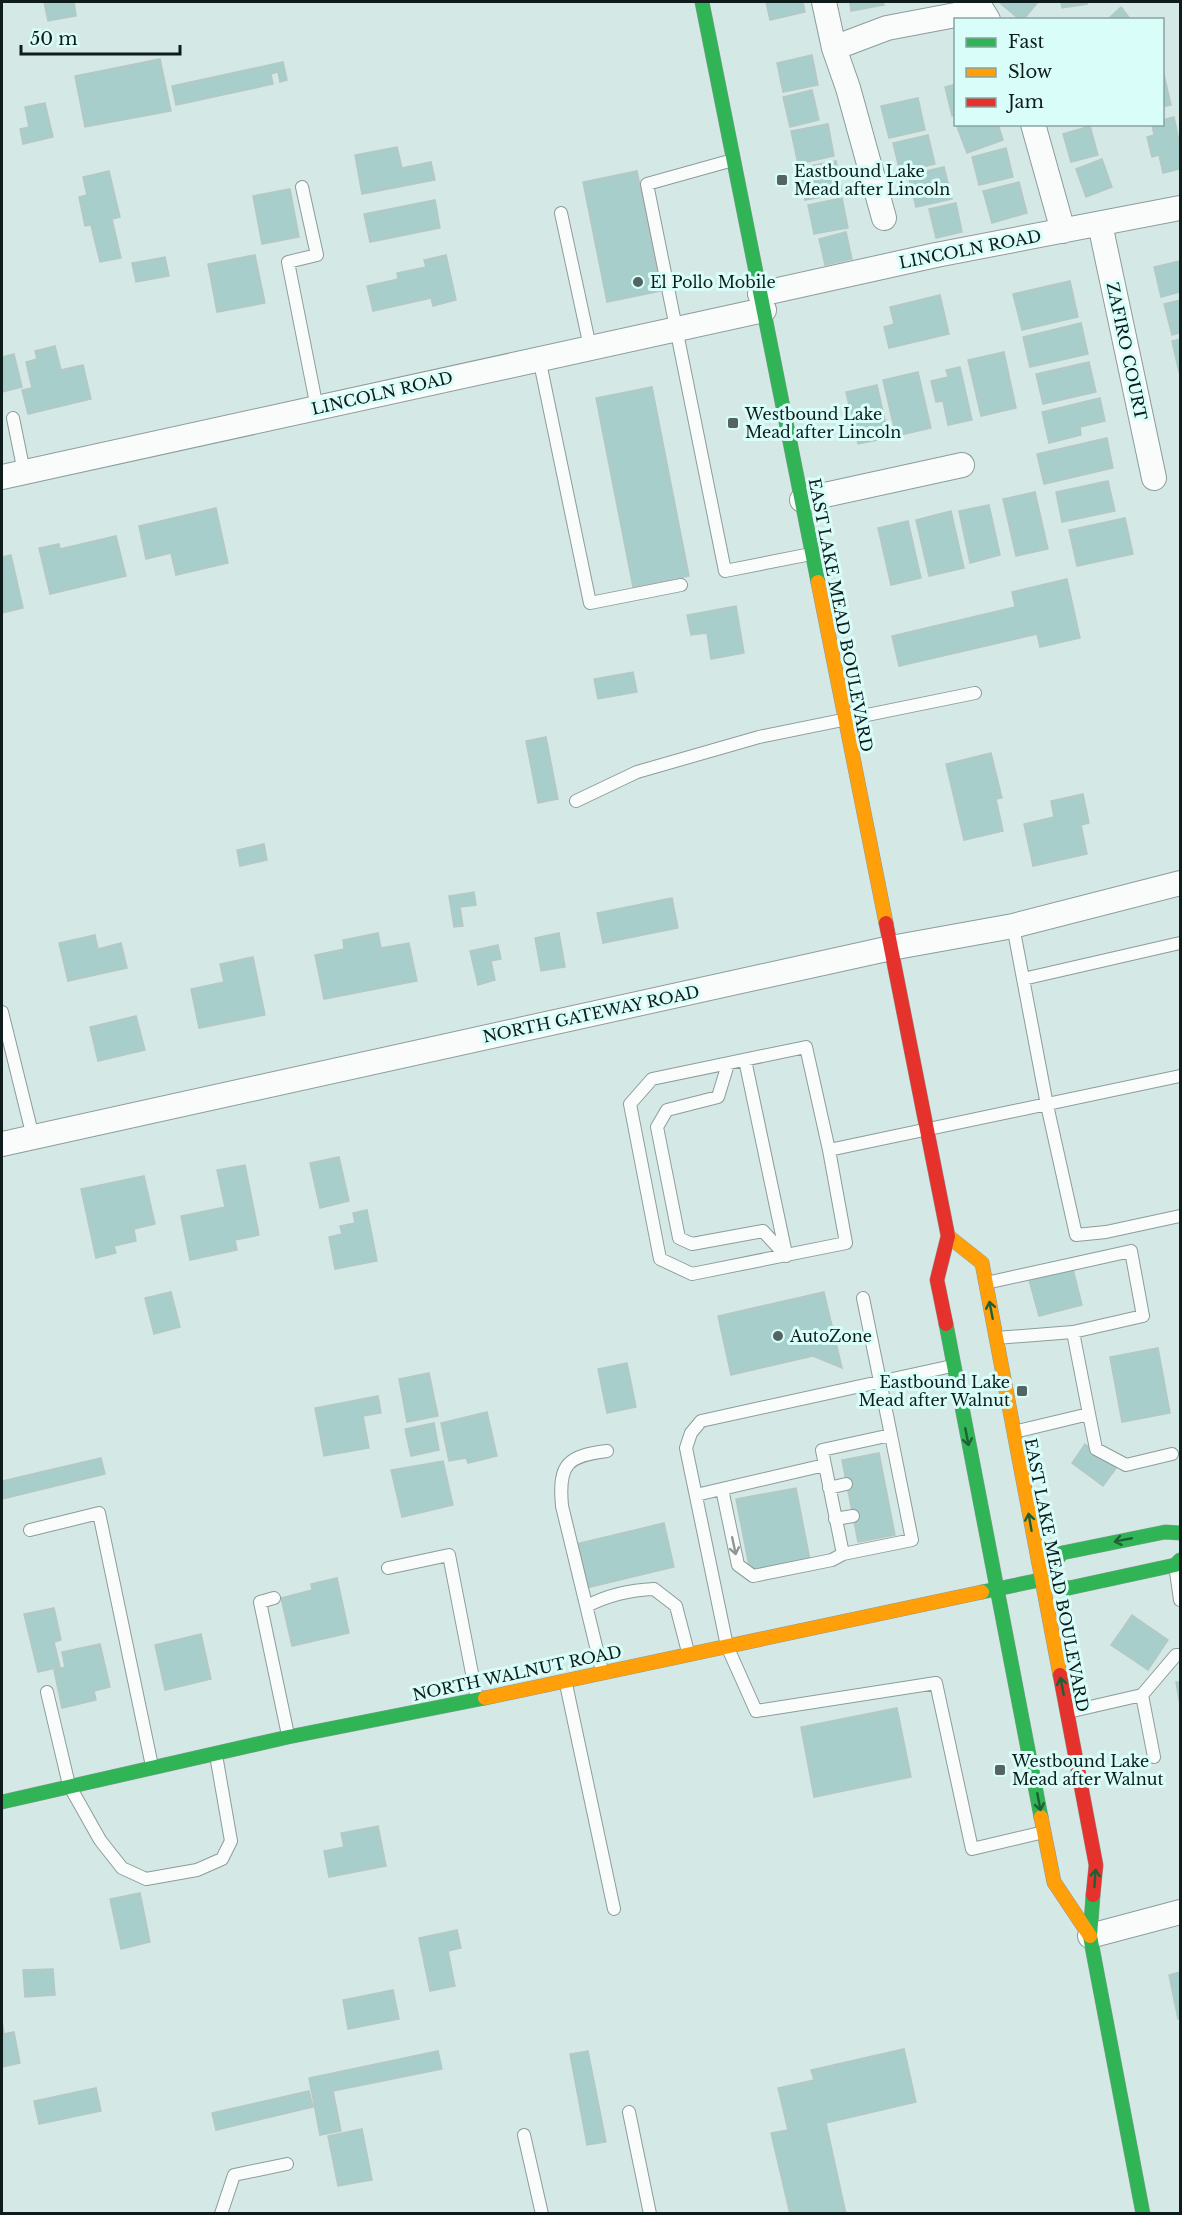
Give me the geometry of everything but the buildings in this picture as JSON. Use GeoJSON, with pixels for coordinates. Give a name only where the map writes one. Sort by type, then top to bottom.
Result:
{"type":"FeatureCollection","features":[{"type":"Feature","properties":{"kind":"main road","name":"EAST LAKE MEAD BOULEVARD"},"geometry":{"type":"LineString","coordinates":[[702,2],[948,1236],[937,1280],[1054,1882],[1090,1936]]}},
{"type":"Feature","properties":{"kind":"main road","name":"EAST LAKE MEAD BOULEVARD"},"geometry":{"type":"LineString","coordinates":[[948,1236],[982,1263],[1040,1580],[1096,1865],[1090,1936],[1143,2214]]}},
{"type":"Feature","properties":{"kind":"main road"},"geometry":{"type":"LineString","coordinates":[[1040,1580],[1062,1553],[1165,1532],[1180,1533]]}},
{"type":"Feature","properties":{"kind":"main road","name":"NORTH WALNUT ROAD"},"geometry":{"type":"LineString","coordinates":[[2,1803],[69,1785],[288,1737],[477,1700],[1040,1580],[1069,1588],[1178,1562]]}},
{"type":"Feature","properties":{"kind":"street"},"geometry":{"type":"LineString","coordinates":[[824,2],[834,48],[848,88],[884,218]]}},
{"type":"Feature","properties":{"kind":"street"},"geometry":{"type":"LineString","coordinates":[[962,18],[985,15]]}},
{"type":"Feature","properties":{"kind":"street"},"geometry":{"type":"LineString","coordinates":[[834,48],[887,28],[954,19]]}},
{"type":"Feature","properties":{"kind":"street"},"geometry":{"type":"LineString","coordinates":[[1034,126],[1063,231]]}},
{"type":"Feature","properties":{"kind":"street","name":"LINCOLN ROAD"},"geometry":{"type":"LineString","coordinates":[[13,475],[676,329],[762,302],[936,255],[1180,208]]}},
{"type":"Feature","properties":{"kind":"street","name":"ZAFIRO COURT"},"geometry":{"type":"LineString","coordinates":[[1100,224],[1154,478]]}},
{"type":"Feature","properties":{"kind":"street"},"geometry":{"type":"LineString","coordinates":[[802,500],[962,465]]}},
{"type":"Feature","properties":{"kind":"street","name":"NORTH GATEWAY ROAD"},"geometry":{"type":"LineString","coordinates":[[2,1144],[891,948],[1013,926],[1180,883]]}},
{"type":"Feature","properties":{"kind":"street"},"geometry":{"type":"LineString","coordinates":[[1090,1936],[1180,1912]]}},
{"type":"Feature","properties":{"kind":"lane"},"geometry":{"type":"LineString","coordinates":[[734,160],[647,184],[725,571],[812,554]]}},
{"type":"Feature","properties":{"kind":"lane"},"geometry":{"type":"LineString","coordinates":[[302,187],[317,255],[288,262],[317,408]]}},
{"type":"Feature","properties":{"kind":"lane"},"geometry":{"type":"LineString","coordinates":[[561,213],[590,347]]}},
{"type":"Feature","properties":{"kind":"lane"},"geometry":{"type":"LineString","coordinates":[[539,358],[590,603],[681,585]]}},
{"type":"Feature","properties":{"kind":"lane"},"geometry":{"type":"LineString","coordinates":[[13,418],[13,475]]}},
{"type":"Feature","properties":{"kind":"lane"},"geometry":{"type":"LineString","coordinates":[[576,801],[637,772],[759,737],[975,693]]}},
{"type":"Feature","properties":{"kind":"lane"},"geometry":{"type":"LineString","coordinates":[[1013,926],[1047,1106],[1076,1235],[1106,1232],[1180,1216]]}},
{"type":"Feature","properties":{"kind":"lane"},"geometry":{"type":"LineString","coordinates":[[1023,979],[1180,943]]}},
{"type":"Feature","properties":{"kind":"lane"},"geometry":{"type":"LineString","coordinates":[[2,1012],[33,1137]]}},
{"type":"Feature","properties":{"kind":"lane"},"geometry":{"type":"LineString","coordinates":[[806,1047],[814,1112],[828,1146],[846,1243],[692,1274],[660,1259],[630,1104],[652,1078],[728,1064],[806,1047]]}},
{"type":"Feature","properties":{"kind":"lane"},"geometry":{"type":"LineString","coordinates":[[745,1060],[765,1129],[778,1191],[786,1256]]}},
{"type":"Feature","properties":{"kind":"lane"},"geometry":{"type":"LineString","coordinates":[[728,1064],[718,1097],[667,1110],[657,1127],[679,1238],[692,1245],[763,1231],[786,1256]]}},
{"type":"Feature","properties":{"kind":"lane"},"geometry":{"type":"LineString","coordinates":[[814,1146],[828,1146],[927,1130],[1180,1076]]}},
{"type":"Feature","properties":{"kind":"lane"},"geometry":{"type":"LineString","coordinates":[[821,1180],[834,1177]]}},
{"type":"Feature","properties":{"kind":"lane"},"geometry":{"type":"LineString","coordinates":[[985,1283],[1131,1251],[1143,1316],[1073,1332],[996,1338]]}},
{"type":"Feature","properties":{"kind":"lane"},"geometry":{"type":"LineString","coordinates":[[722,1489],[738,1565],[753,1576],[832,1560],[843,1554],[912,1540],[863,1298]]}},
{"type":"Feature","properties":{"kind":"lane"},"geometry":{"type":"LineString","coordinates":[[1073,1332],[1096,1449],[1126,1466],[1172,1454]]}},
{"type":"Feature","properties":{"kind":"lane"},"geometry":{"type":"LineString","coordinates":[[954,1366],[701,1422],[692,1433],[686,1448],[727,1646],[756,1711],[936,1683],[972,1849],[1045,1832]]}},
{"type":"Feature","properties":{"kind":"lane"},"geometry":{"type":"LineString","coordinates":[[1013,1432],[1089,1414]]}},
{"type":"Feature","properties":{"kind":"lane"},"geometry":{"type":"LineString","coordinates":[[843,1554],[822,1450],[891,1435]]}},
{"type":"Feature","properties":{"kind":"lane"},"geometry":{"type":"LineString","coordinates":[[603,1672],[562,1506],[562,1481],[567,1465],[577,1456],[608,1451]]}},
{"type":"Feature","properties":{"kind":"lane"},"geometry":{"type":"LineString","coordinates":[[696,1495],[825,1465]]}},
{"type":"Feature","properties":{"kind":"lane"},"geometry":{"type":"LineString","coordinates":[[885,1476],[898,1473]]}},
{"type":"Feature","properties":{"kind":"lane"},"geometry":{"type":"LineString","coordinates":[[829,1488],[846,1484]]}},
{"type":"Feature","properties":{"kind":"lane"},"geometry":{"type":"LineString","coordinates":[[891,1508],[905,1505]]}},
{"type":"Feature","properties":{"kind":"lane"},"geometry":{"type":"LineString","coordinates":[[30,1530],[99,1513],[153,1767]]}},
{"type":"Feature","properties":{"kind":"lane"},"geometry":{"type":"LineString","coordinates":[[835,1519],[853,1516]]}},
{"type":"Feature","properties":{"kind":"lane"},"geometry":{"type":"LineString","coordinates":[[388,1568],[449,1555],[477,1700]]}},
{"type":"Feature","properties":{"kind":"lane"},"geometry":{"type":"LineString","coordinates":[[1178,1562],[1180,1600]]}},
{"type":"Feature","properties":{"kind":"lane"},"geometry":{"type":"LineString","coordinates":[[587,1606],[617,1594],[654,1589],[676,1606],[688,1654]]}},
{"type":"Feature","properties":{"kind":"lane"},"geometry":{"type":"LineString","coordinates":[[274,1598],[260,1602],[288,1737]]}},
{"type":"Feature","properties":{"kind":"lane"},"geometry":{"type":"LineString","coordinates":[[1067,1713],[1142,1695],[1176,1655],[1180,1654]]}},
{"type":"Feature","properties":{"kind":"lane"},"geometry":{"type":"LineString","coordinates":[[565,1680],[614,1908]]}},
{"type":"Feature","properties":{"kind":"lane"},"geometry":{"type":"LineString","coordinates":[[47,1692],[69,1785],[100,1840],[122,1868],[146,1879],[197,1870],[222,1859],[231,1841],[215,1753]]}},
{"type":"Feature","properties":{"kind":"lane"},"geometry":{"type":"LineString","coordinates":[[1142,1695],[1154,1757]]}},
{"type":"Feature","properties":{"kind":"lane"},"geometry":{"type":"LineString","coordinates":[[629,2112],[651,2214]]}},
{"type":"Feature","properties":{"kind":"lane"},"geometry":{"type":"LineString","coordinates":[[524,2135],[542,2214]]}},
{"type":"Feature","properties":{"kind":"lane"},"geometry":{"type":"LineString","coordinates":[[221,2214],[234,2175],[287,2164]]}},
{"type":"Feature","properties":{"kind":"traffic: fast"},"geometry":{"type":"LineString","coordinates":[[702,2],[818,582]]}},
{"type":"Feature","properties":{"kind":"traffic: fast"},"geometry":{"type":"LineString","coordinates":[[946,1324],[1041,1817]]}},
{"type":"Feature","properties":{"kind":"traffic: fast"},"geometry":{"type":"LineString","coordinates":[[1040,1580],[1062,1553],[1165,1532],[1180,1533]]}},
{"type":"Feature","properties":{"kind":"traffic: fast"},"geometry":{"type":"LineString","coordinates":[[982,1592],[1040,1580],[1069,1588],[1175,1565],[1180,1560]]}},
{"type":"Feature","properties":{"kind":"traffic: fast"},"geometry":{"type":"LineString","coordinates":[[2,1802],[288,1737],[485,1698]]}},
{"type":"Feature","properties":{"kind":"traffic: fast"},"geometry":{"type":"LineString","coordinates":[[1093,1895],[1090,1936],[1143,2214]]}},
{"type":"Feature","properties":{"kind":"traffic: slow"},"geometry":{"type":"LineString","coordinates":[[818,582],[886,923]]}},
{"type":"Feature","properties":{"kind":"traffic: slow"},"geometry":{"type":"LineString","coordinates":[[948,1236],[982,1263],[1060,1675]]}},
{"type":"Feature","properties":{"kind":"traffic: slow"},"geometry":{"type":"LineString","coordinates":[[485,1698],[982,1592]]}},
{"type":"Feature","properties":{"kind":"traffic: slow"},"geometry":{"type":"LineString","coordinates":[[1041,1817],[1054,1882],[1090,1936]]}},
{"type":"Feature","properties":{"kind":"traffic: jam"},"geometry":{"type":"LineString","coordinates":[[886,923],[948,1236],[937,1280],[946,1324]]}},
{"type":"Feature","properties":{"kind":"traffic: jam"},"geometry":{"type":"LineString","coordinates":[[1060,1675],[1096,1865],[1093,1895]]}},
{"type":"Feature","properties":{"kind":"place","name":"Eastbound Lake Mead after Lincoln"},"geometry":{"type":"Point","coordinates":[782,180]}},
{"type":"Feature","properties":{"kind":"place","name":"El Pollo Mobile"},"geometry":{"type":"Point","coordinates":[638,282]}},
{"type":"Feature","properties":{"kind":"place","name":"Westbound Lake Mead after Lincoln"},"geometry":{"type":"Point","coordinates":[733,423]}},
{"type":"Feature","properties":{"kind":"place","name":"AutoZone"},"geometry":{"type":"Point","coordinates":[778,1336]}},
{"type":"Feature","properties":{"kind":"place","name":"Eastbound Lake Mead after Walnut"},"geometry":{"type":"Point","coordinates":[1022,1391]}},
{"type":"Feature","properties":{"kind":"place","name":"Westbound Lake Mead after Walnut"},"geometry":{"type":"Point","coordinates":[1000,1770]}}]}
